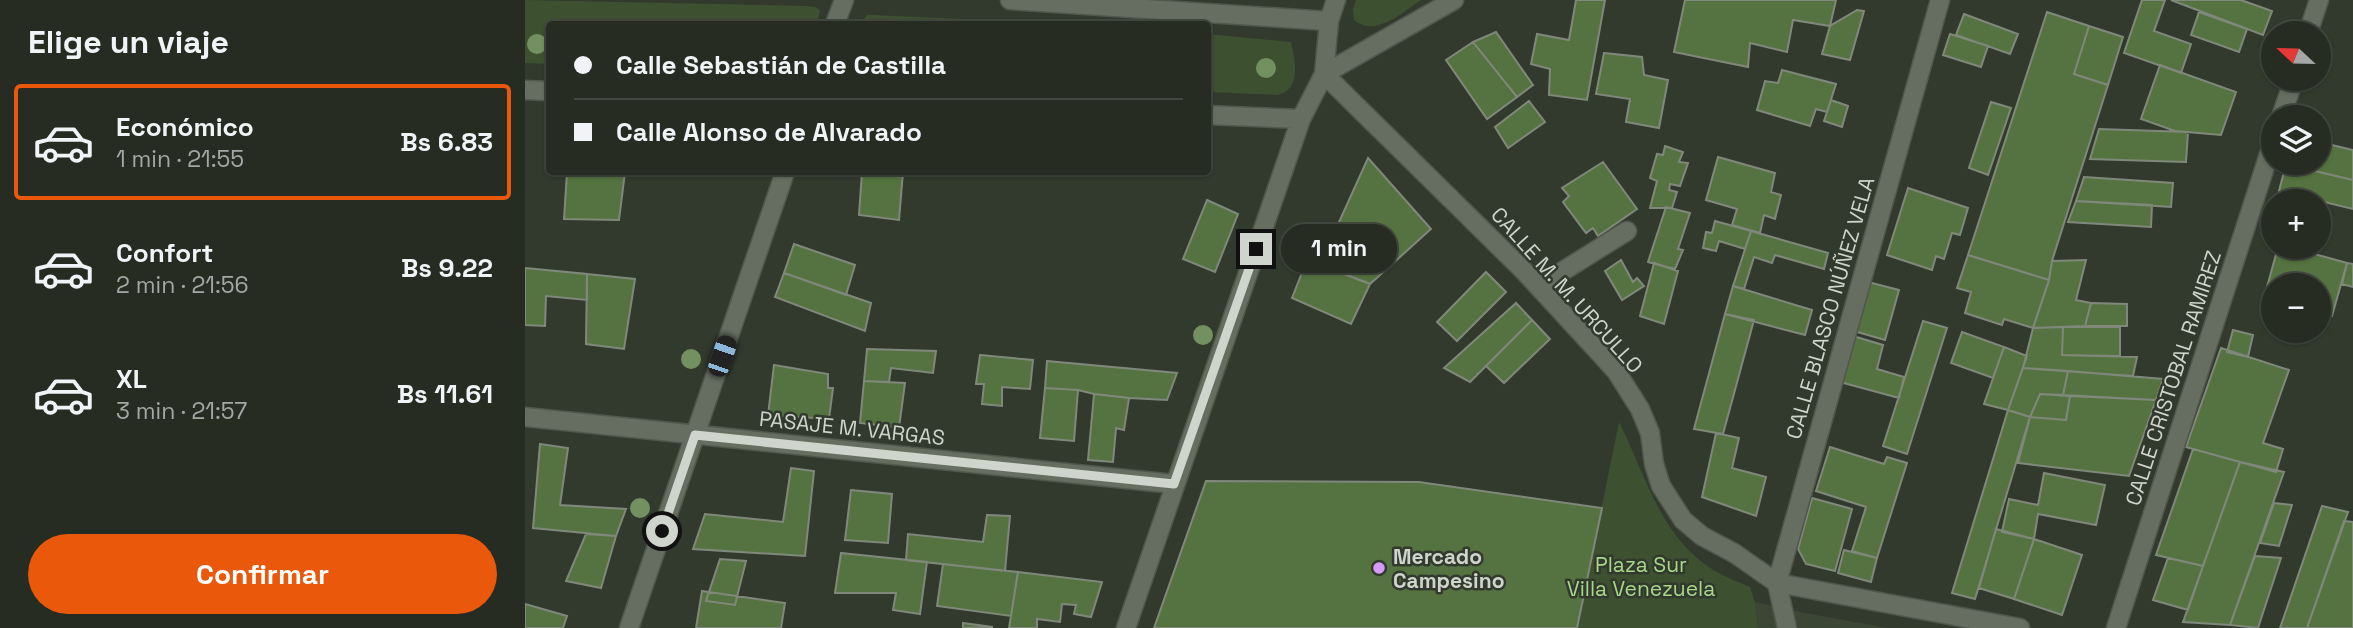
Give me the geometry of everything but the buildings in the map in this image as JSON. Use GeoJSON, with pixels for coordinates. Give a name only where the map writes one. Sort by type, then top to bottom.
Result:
{"type":"FeatureCollection","features":[{"type":"Feature","properties":{"kind":"street"},"geometry":{"type":"LineString","coordinates":[[836,21],[844,0]]}},
{"type":"Feature","properties":{"kind":"street"},"geometry":{"type":"LineString","coordinates":[[1010,0],[1329,21]]}},
{"type":"Feature","properties":{"kind":"street"},"geometry":{"type":"LineString","coordinates":[[1126,628],[1301,119],[1324,74],[1329,21],[1336,0]]}},
{"type":"Feature","properties":{"kind":"street"},"geometry":{"type":"LineString","coordinates":[[1324,74],[1454,0]]}},
{"type":"Feature","properties":{"kind":"street","name":"CALLE BLASCO NÚÑEZ VELA"},"geometry":{"type":"LineString","coordinates":[[1787,628],[1777,583],[1940,0]]}},
{"type":"Feature","properties":{"kind":"street"},"geometry":{"type":"LineString","coordinates":[[2312,21],[2319,0]]}},
{"type":"Feature","properties":{"kind":"street","name":"CALLE M. M. URCULLO"},"geometry":{"type":"LineString","coordinates":[[1324,74],[1539,286],[1616,371],[1640,409],[1650,433],[1654,464],[1661,486],[1683,520],[1702,536],[1734,553],[1777,583],[2020,628]]}},
{"type":"Feature","properties":{"kind":"street"},"geometry":{"type":"LineString","coordinates":[[525,90],[546,91]]}},
{"type":"Feature","properties":{"kind":"street"},"geometry":{"type":"LineString","coordinates":[[1211,116],[1301,119]]}},
{"type":"Feature","properties":{"kind":"street"},"geometry":{"type":"LineString","coordinates":[[629,628],[784,175]]}},
{"type":"Feature","properties":{"kind":"street","name":"CALLE CRISTOBAL RAMIREZ"},"geometry":{"type":"LineString","coordinates":[[2116,628],[2262,175]]}},
{"type":"Feature","properties":{"kind":"street"},"geometry":{"type":"LineString","coordinates":[[1539,286],[1627,231]]}},
{"type":"Feature","properties":{"kind":"street","name":"PASAJE M. VARGAS"},"geometry":{"type":"LineString","coordinates":[[525,416],[1174,484]]}},
{"type":"Feature","properties":{"kind":"shaded area"},"geometry":{"type":"Polygon","coordinates":[[[1755,602],[1800,612],[1887,628],[1758,628],[1755,602]]]}},
{"type":"Feature","properties":{"kind":"green space"},"geometry":{"type":"Polygon","coordinates":[[[525,0],[805,6],[820,10],[818,21],[546,21],[546,64],[525,63],[525,0]]]}},
{"type":"Feature","properties":{"kind":"green space"},"geometry":{"type":"Polygon","coordinates":[[[1356,0],[1421,0],[1389,21],[1371,26],[1354,20],[1356,0]]]}},
{"type":"Feature","properties":{"kind":"green space"},"geometry":{"type":"Polygon","coordinates":[[[867,15],[872,15],[1006,21],[862,21],[867,15]]]}},
{"type":"Feature","properties":{"kind":"green space"},"geometry":{"type":"Polygon","coordinates":[[[1211,34],[1291,42],[1295,73],[1293,81],[1285,92],[1277,95],[1211,92],[1211,34]]]}},
{"type":"Feature","properties":{"kind":"green space","name":"Plaza Sur Villa Venezuela"},"geometry":{"type":"Polygon","coordinates":[[[1619,422],[1657,504],[1681,541],[1715,571],[1750,587],[1758,628],[1577,628],[1619,422]]]}},
{"type":"Feature","properties":{"kind":"place","name":"Mercado Campesino"},"geometry":{"type":"Point","coordinates":[1379,568]}},
{"type":"Feature","properties":{"kind":"route"},"geometry":{"type":"LineString","coordinates":[[662,531],[695,435],[1174,484],[1256,249]]}}]}
